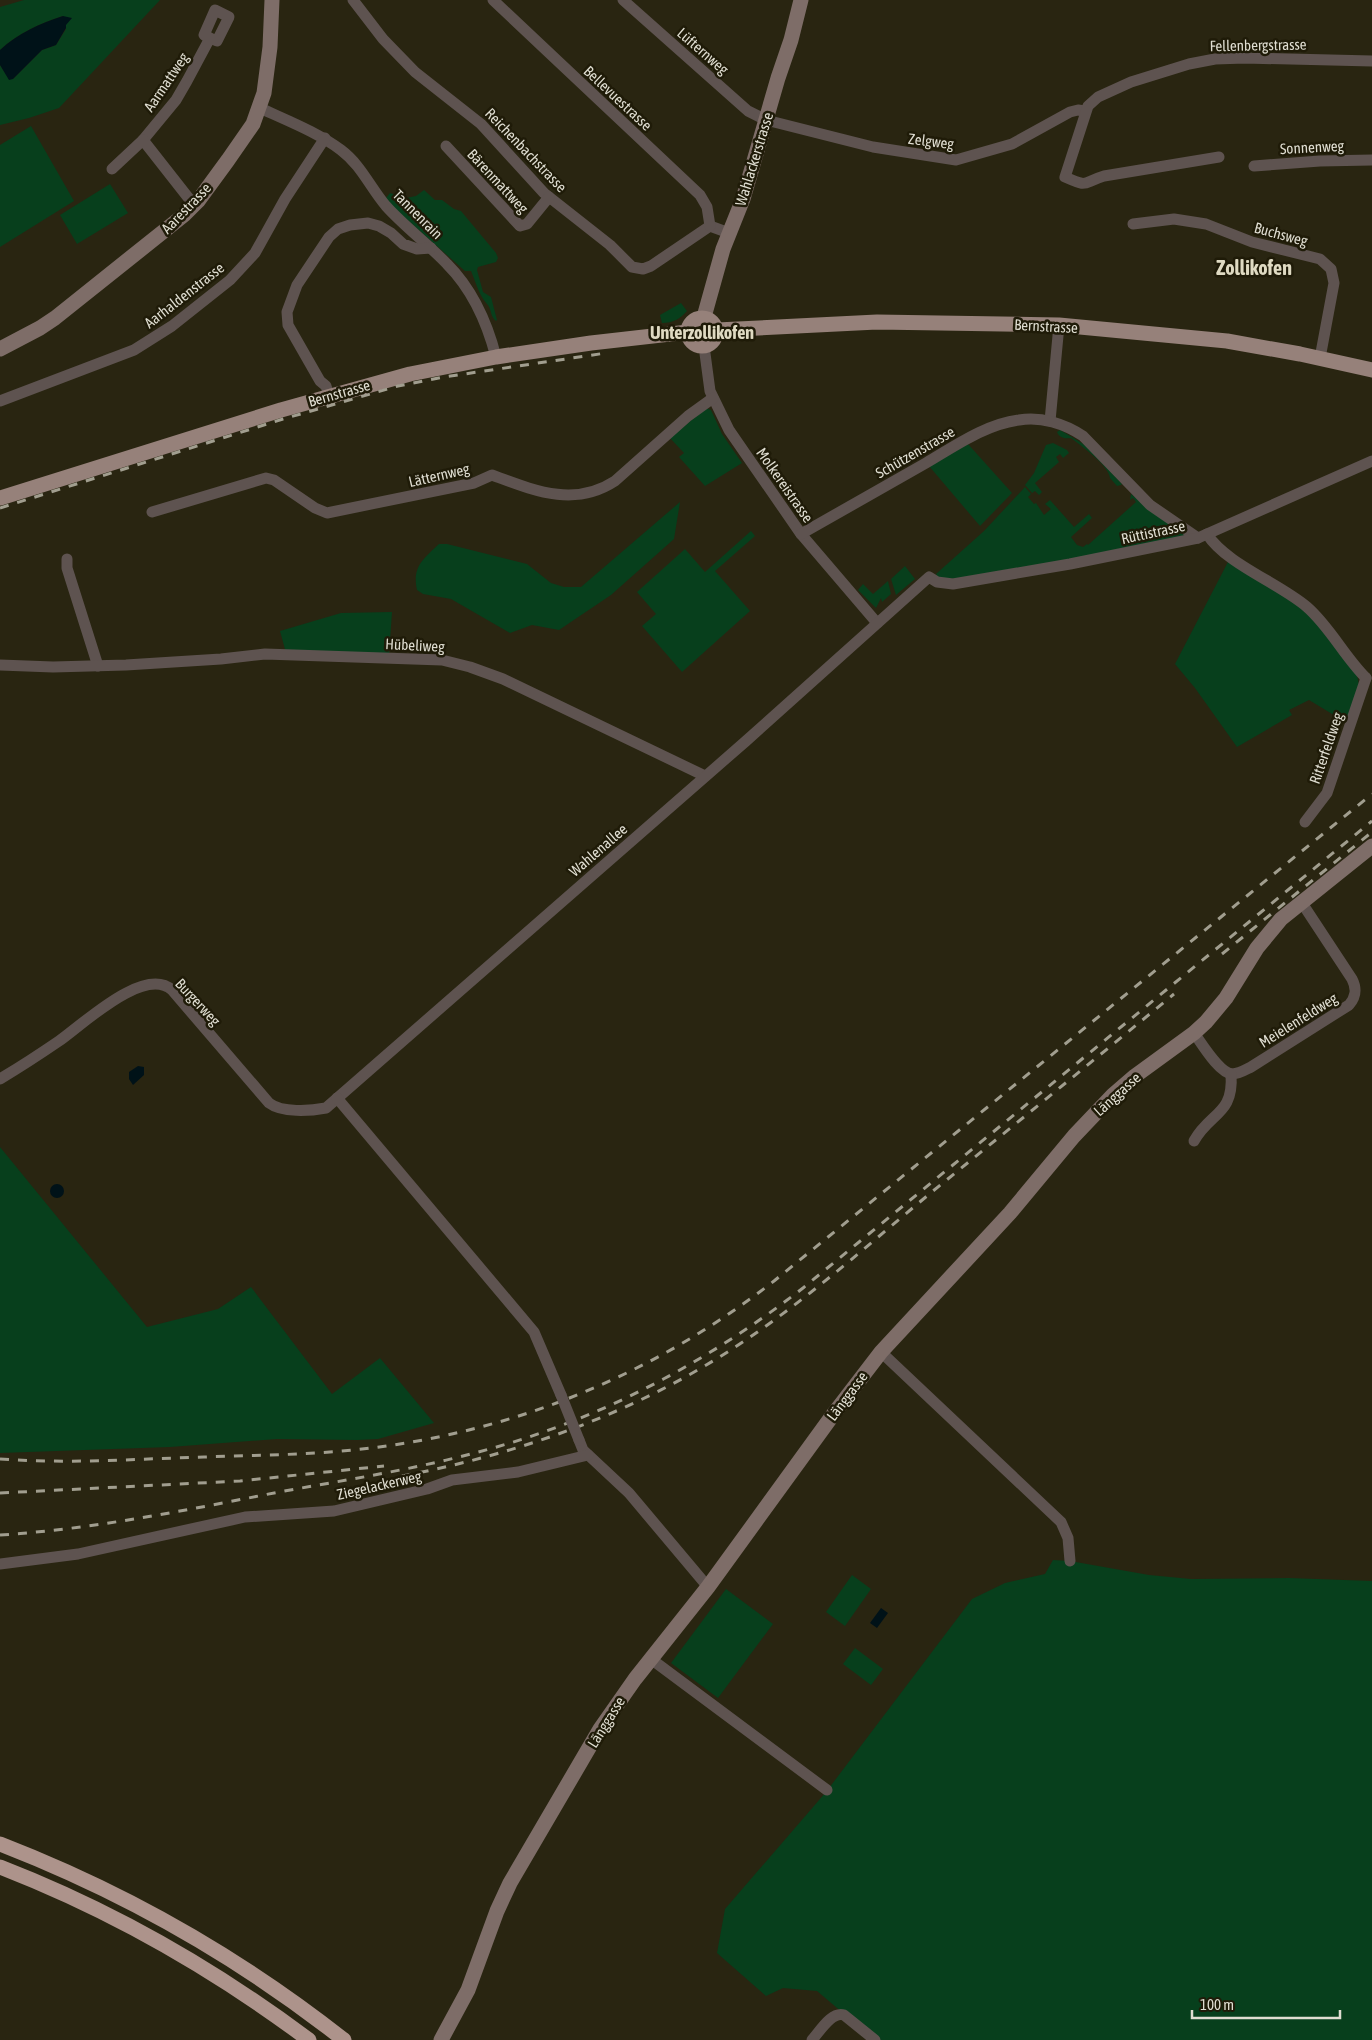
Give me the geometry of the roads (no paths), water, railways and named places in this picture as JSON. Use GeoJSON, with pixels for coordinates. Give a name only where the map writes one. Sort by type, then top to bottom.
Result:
{"type":"FeatureCollection","features":[{"type":"Feature","properties":{"kind":"highway"},"geometry":{"type":"LineString","coordinates":[[0,1844],[92,1884],[181,1930],[259,1978],[344,2040]]}},
{"type":"Feature","properties":{"kind":"highway"},"geometry":{"type":"LineString","coordinates":[[0,1867],[81,1902],[152,1938],[240,1991],[308,2040]]}},
{"type":"Feature","properties":{"kind":"main road"},"geometry":{"type":"LineString","coordinates":[[704,317],[712,321],[716,330],[715,339],[704,346],[693,343],[688,332],[692,321],[704,317]]}},
{"type":"Feature","properties":{"kind":"main road","name":"Bernstrasse"},"geometry":{"type":"LineString","coordinates":[[716,330],[877,322],[1059,325],[1219,340],[1320,358],[1372,370]]}},
{"type":"Feature","properties":{"kind":"main road","name":"Bernstrasse"},"geometry":{"type":"LineString","coordinates":[[0,498],[330,396],[410,374],[496,357],[591,343],[688,332]]}},
{"type":"Feature","properties":{"kind":"street","name":"Aarestrasse"},"geometry":{"type":"LineString","coordinates":[[0,349],[55,318],[168,229],[194,206],[228,160],[252,124],[260,108],[267,80],[272,0]]}},
{"type":"Feature","properties":{"kind":"street","name":"Reichenbachstrasse"},"geometry":{"type":"LineString","coordinates":[[353,0],[383,39],[415,72],[481,124],[549,197],[598,234],[628,264],[635,268],[643,269],[651,266],[710,226]]}},
{"type":"Feature","properties":{"kind":"street","name":"Bellevuestrasse"},"geometry":{"type":"LineString","coordinates":[[493,0],[700,195],[707,207],[710,226]]}},
{"type":"Feature","properties":{"kind":"street","name":"Lüfternweg"},"geometry":{"type":"LineString","coordinates":[[623,0],[748,111],[766,120]]}},
{"type":"Feature","properties":{"kind":"street","name":"Wahlackerstrasse"},"geometry":{"type":"LineString","coordinates":[[704,317],[729,233],[740,209],[789,48],[801,0]]}},
{"type":"Feature","properties":{"kind":"street","name":"Aarmattweg"},"geometry":{"type":"LineString","coordinates":[[112,169],[143,140],[176,100],[210,38]]}},
{"type":"Feature","properties":{"kind":"street","name":"Fellenbergstrasse"},"geometry":{"type":"LineString","coordinates":[[1085,111],[1092,102],[1110,91],[1169,69],[1201,61],[1245,58],[1372,61]]}},
{"type":"Feature","properties":{"kind":"street","name":"Tannenrain"},"geometry":{"type":"LineString","coordinates":[[260,108],[325,138],[348,156],[364,172],[385,204],[449,265],[479,306],[496,357]]}},
{"type":"Feature","properties":{"kind":"street"},"geometry":{"type":"LineString","coordinates":[[1085,111],[1065,177],[1079,183],[1090,183],[1104,176],[1220,157]]}},
{"type":"Feature","properties":{"kind":"street","name":"Zelgweg"},"geometry":{"type":"LineString","coordinates":[[766,120],[873,147],[939,158],[961,159],[1024,139],[1070,112],[1085,111]]}},
{"type":"Feature","properties":{"kind":"street","name":"Aarhaldenstrasse"},"geometry":{"type":"LineString","coordinates":[[0,401],[134,350],[172,326],[230,280],[255,253],[285,199],[325,138]]}},
{"type":"Feature","properties":{"kind":"street"},"geometry":{"type":"LineString","coordinates":[[143,140],[194,206]]}},
{"type":"Feature","properties":{"kind":"street","name":"Bärenmattweg"},"geometry":{"type":"LineString","coordinates":[[446,146],[520,226],[527,224],[549,197]]}},
{"type":"Feature","properties":{"kind":"street","name":"Sonnenweg"},"geometry":{"type":"LineString","coordinates":[[1254,166],[1320,161],[1372,160]]}},
{"type":"Feature","properties":{"kind":"street","name":"Buchsweg"},"geometry":{"type":"LineString","coordinates":[[1133,224],[1174,219],[1198,222],[1252,242],[1324,262],[1333,273],[1334,282],[1320,358]]}},
{"type":"Feature","properties":{"kind":"street"},"geometry":{"type":"LineString","coordinates":[[330,396],[326,386],[320,381],[288,325],[287,312],[297,285],[315,256],[329,237],[338,229],[359,222],[379,226],[391,233],[403,244],[417,249],[431,248]]}},
{"type":"Feature","properties":{"kind":"street"},"geometry":{"type":"LineString","coordinates":[[710,226],[729,233]]}},
{"type":"Feature","properties":{"kind":"street"},"geometry":{"type":"LineString","coordinates":[[1050,421],[1059,325]]}},
{"type":"Feature","properties":{"kind":"street","name":"Molkereistrasse"},"geometry":{"type":"LineString","coordinates":[[704,346],[706,370],[713,398],[732,434],[801,534],[877,623]]}},
{"type":"Feature","properties":{"kind":"street","name":"Lätternweg"},"geometry":{"type":"LineString","coordinates":[[152,512],[266,478],[274,480],[315,508],[327,513],[336,513],[474,483],[492,475],[537,492],[551,495],[574,496],[585,494],[603,488],[615,481],[688,416],[713,398]]}},
{"type":"Feature","properties":{"kind":"street","name":"Schützenstrasse"},"geometry":{"type":"LineString","coordinates":[[801,534],[966,440],[993,427],[1019,420],[1050,421],[1084,436],[1150,505],[1202,536],[1218,549],[1308,608],[1344,652],[1369,677]]}},
{"type":"Feature","properties":{"kind":"street","name":"Rüttistrasse"},"geometry":{"type":"LineString","coordinates":[[929,577],[940,583],[953,584],[1034,571],[1202,536],[1372,461]]}},
{"type":"Feature","properties":{"kind":"street"},"geometry":{"type":"LineString","coordinates":[[67,559],[67,568],[98,666]]}},
{"type":"Feature","properties":{"kind":"street","name":"Wahlenallee"},"geometry":{"type":"LineString","coordinates":[[338,1098],[775,716],[929,577]]}},
{"type":"Feature","properties":{"kind":"street","name":"Hübeliweg"},"geometry":{"type":"LineString","coordinates":[[0,665],[98,666],[221,659],[265,654],[442,660],[470,667],[503,679],[705,776]]}},
{"type":"Feature","properties":{"kind":"street","name":"Ritterfeldweg"},"geometry":{"type":"LineString","coordinates":[[1305,822],[1328,793],[1369,677]]}},
{"type":"Feature","properties":{"kind":"street","name":"Länggasse"},"geometry":{"type":"LineString","coordinates":[[441,2040],[468,1990],[497,1911],[510,1883],[613,1708],[708,1587],[829,1420],[881,1352],[1010,1212],[1074,1136],[1113,1095],[1135,1076],[1194,1034],[1226,998],[1269,932],[1372,846]]}},
{"type":"Feature","properties":{"kind":"street","name":"Meielenfeldweg"},"geometry":{"type":"LineString","coordinates":[[1231,1074],[1244,1072],[1354,1000],[1356,986],[1302,903]]}},
{"type":"Feature","properties":{"kind":"street","name":"Burgerweg"},"geometry":{"type":"LineString","coordinates":[[0,1078],[60,1040],[119,997],[140,988],[160,985],[172,990],[260,1095],[273,1107],[278,1109],[326,1108],[338,1098]]}},
{"type":"Feature","properties":{"kind":"street"},"geometry":{"type":"LineString","coordinates":[[1194,1034],[1221,1069],[1231,1074],[1229,1097],[1224,1108],[1200,1131],[1194,1141]]}},
{"type":"Feature","properties":{"kind":"street"},"geometry":{"type":"LineString","coordinates":[[338,1098],[530,1328],[540,1343],[579,1440],[588,1455],[634,1499],[708,1587]]}},
{"type":"Feature","properties":{"kind":"street"},"geometry":{"type":"LineString","coordinates":[[881,1352],[1062,1522],[1068,1538],[1070,1561]]}},
{"type":"Feature","properties":{"kind":"street","name":"Ziegelackerweg"},"geometry":{"type":"LineString","coordinates":[[0,1564],[78,1554],[245,1517],[334,1511],[427,1490],[452,1480],[518,1472],[588,1455]]}},
{"type":"Feature","properties":{"kind":"street"},"geometry":{"type":"LineString","coordinates":[[651,1659],[827,1790]]}},
{"type":"Feature","properties":{"kind":"street"},"geometry":{"type":"LineString","coordinates":[[812,2040],[834,2015],[840,2013],[844,2014],[875,2040]]}},
{"type":"Feature","properties":{"kind":"railway"},"geometry":{"type":"LineString","coordinates":[[0,508],[283,419],[398,386],[444,377],[606,353]]}},
{"type":"Feature","properties":{"kind":"railway"},"geometry":{"type":"LineString","coordinates":[[0,1459],[102,1461],[309,1453],[371,1448],[426,1439],[480,1427],[532,1412],[634,1370],[729,1314],[774,1281],[1372,794]]}},
{"type":"Feature","properties":{"kind":"railway"},"geometry":{"type":"LineString","coordinates":[[0,1535],[140,1518],[387,1473],[440,1461],[535,1435],[576,1420],[656,1383],[731,1339],[803,1288],[1372,821]]}},
{"type":"Feature","properties":{"kind":"railway"},"geometry":{"type":"LineString","coordinates":[[1222,954],[1372,832]]}},
{"type":"Feature","properties":{"kind":"railway"},"geometry":{"type":"LineString","coordinates":[[402,1476],[496,1454],[542,1440],[631,1404],[674,1383],[716,1359],[779,1317],[824,1282],[1174,994]]}},
{"type":"Feature","properties":{"kind":"railway"},"geometry":{"type":"LineString","coordinates":[[0,1493],[240,1481],[384,1466]]}},
{"type":"Feature","properties":{"kind":"district","name":"Zollikofen"},"geometry":{"type":"Point","coordinates":[1254,267]}},
{"type":"Feature","properties":{"kind":"district","name":"Unterzollikofen"},"geometry":{"type":"Point","coordinates":[702,332]}}]}
